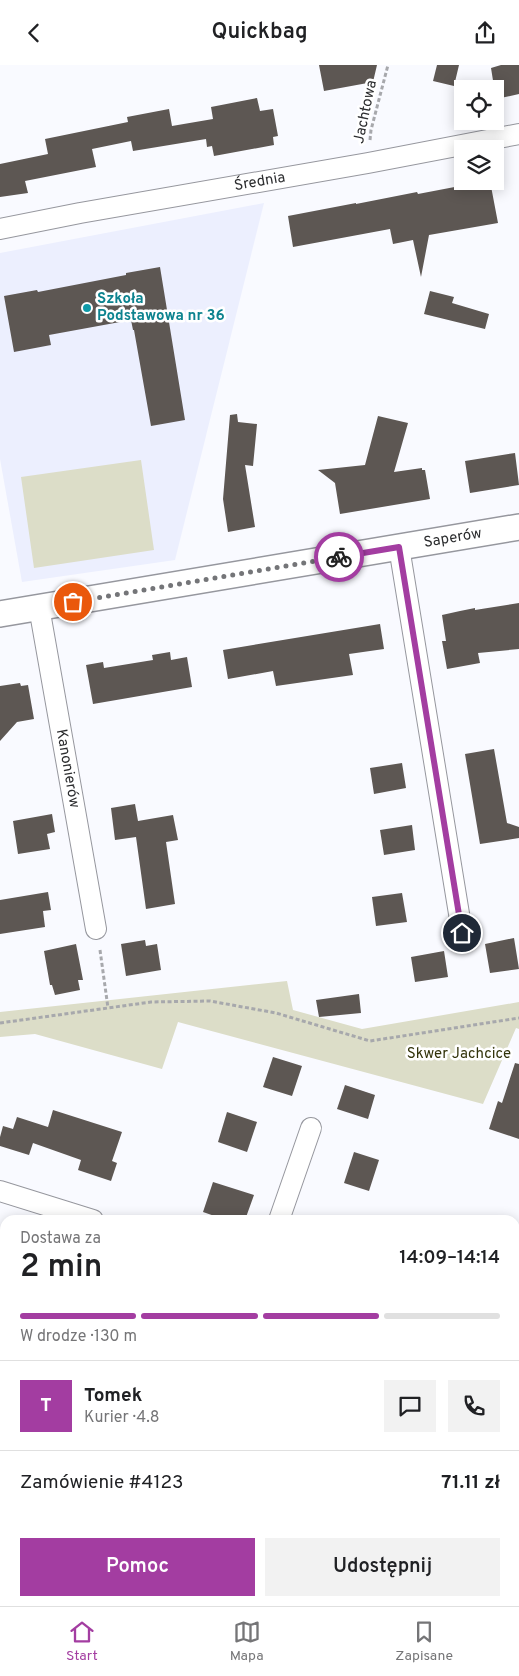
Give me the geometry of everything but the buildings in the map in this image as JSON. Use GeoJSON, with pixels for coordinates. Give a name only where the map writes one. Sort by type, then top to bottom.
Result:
{"type":"FeatureCollection","features":[{"type":"Feature","properties":{"kind":"street","name":"Średnia"},"geometry":{"type":"LineString","coordinates":[[0,229],[519,134]]}},
{"type":"Feature","properties":{"kind":"street","name":"Saperów"},"geometry":{"type":"LineString","coordinates":[[0,614],[519,527]]}},
{"type":"Feature","properties":{"kind":"street"},"geometry":{"type":"LineString","coordinates":[[399,547],[462,933]]}},
{"type":"Feature","properties":{"kind":"street","name":"Kanonierów"},"geometry":{"type":"LineString","coordinates":[[39,607],[96,929]]}},
{"type":"Feature","properties":{"kind":"street"},"geometry":{"type":"LineString","coordinates":[[281,1215],[311,1128]]}},
{"type":"Feature","properties":{"kind":"street"},"geometry":{"type":"LineString","coordinates":[[0,1191],[77,1215]]}},
{"type":"Feature","properties":{"kind":"path","name":"Jachtowa"},"geometry":{"type":"LineString","coordinates":[[368,163],[371,130],[388,65]]}},
{"type":"Feature","properties":{"kind":"path"},"geometry":{"type":"LineString","coordinates":[[96,929],[108,1008]]}},
{"type":"Feature","properties":{"kind":"path"},"geometry":{"type":"LineString","coordinates":[[0,1023],[151,1002],[210,1001],[276,1013],[370,1041],[519,1018]]}},
{"type":"Feature","properties":{"kind":"shaded area"},"geometry":{"type":"Polygon","coordinates":[[[264,203],[175,560],[22,582],[0,459],[0,253],[264,203]]]}},
{"type":"Feature","properties":{"kind":"green space"},"geometry":{"type":"Polygon","coordinates":[[[141,460],[154,550],[34,568],[21,477],[141,460]]]}},
{"type":"Feature","properties":{"kind":"green space","name":"Skwer Jachcice"},"geometry":{"type":"Polygon","coordinates":[[[287,981],[293,1010],[362,1029],[519,1002],[519,1029],[516,1028],[483,1104],[178,1022],[162,1069],[35,1034],[0,1037],[0,1012],[287,981]]]}},
{"type":"Feature","properties":{"kind":"way so far"},"geometry":{"type":"LineString","coordinates":[[73,602],[339,557]]}},
{"type":"Feature","properties":{"kind":"place","name":"Szkoła Podstawowa nr 36"},"geometry":{"type":"Point","coordinates":[87,308]}},
{"type":"Feature","properties":{"kind":"route"},"geometry":{"type":"LineString","coordinates":[[339,557],[399,547],[462,933]]}}]}
